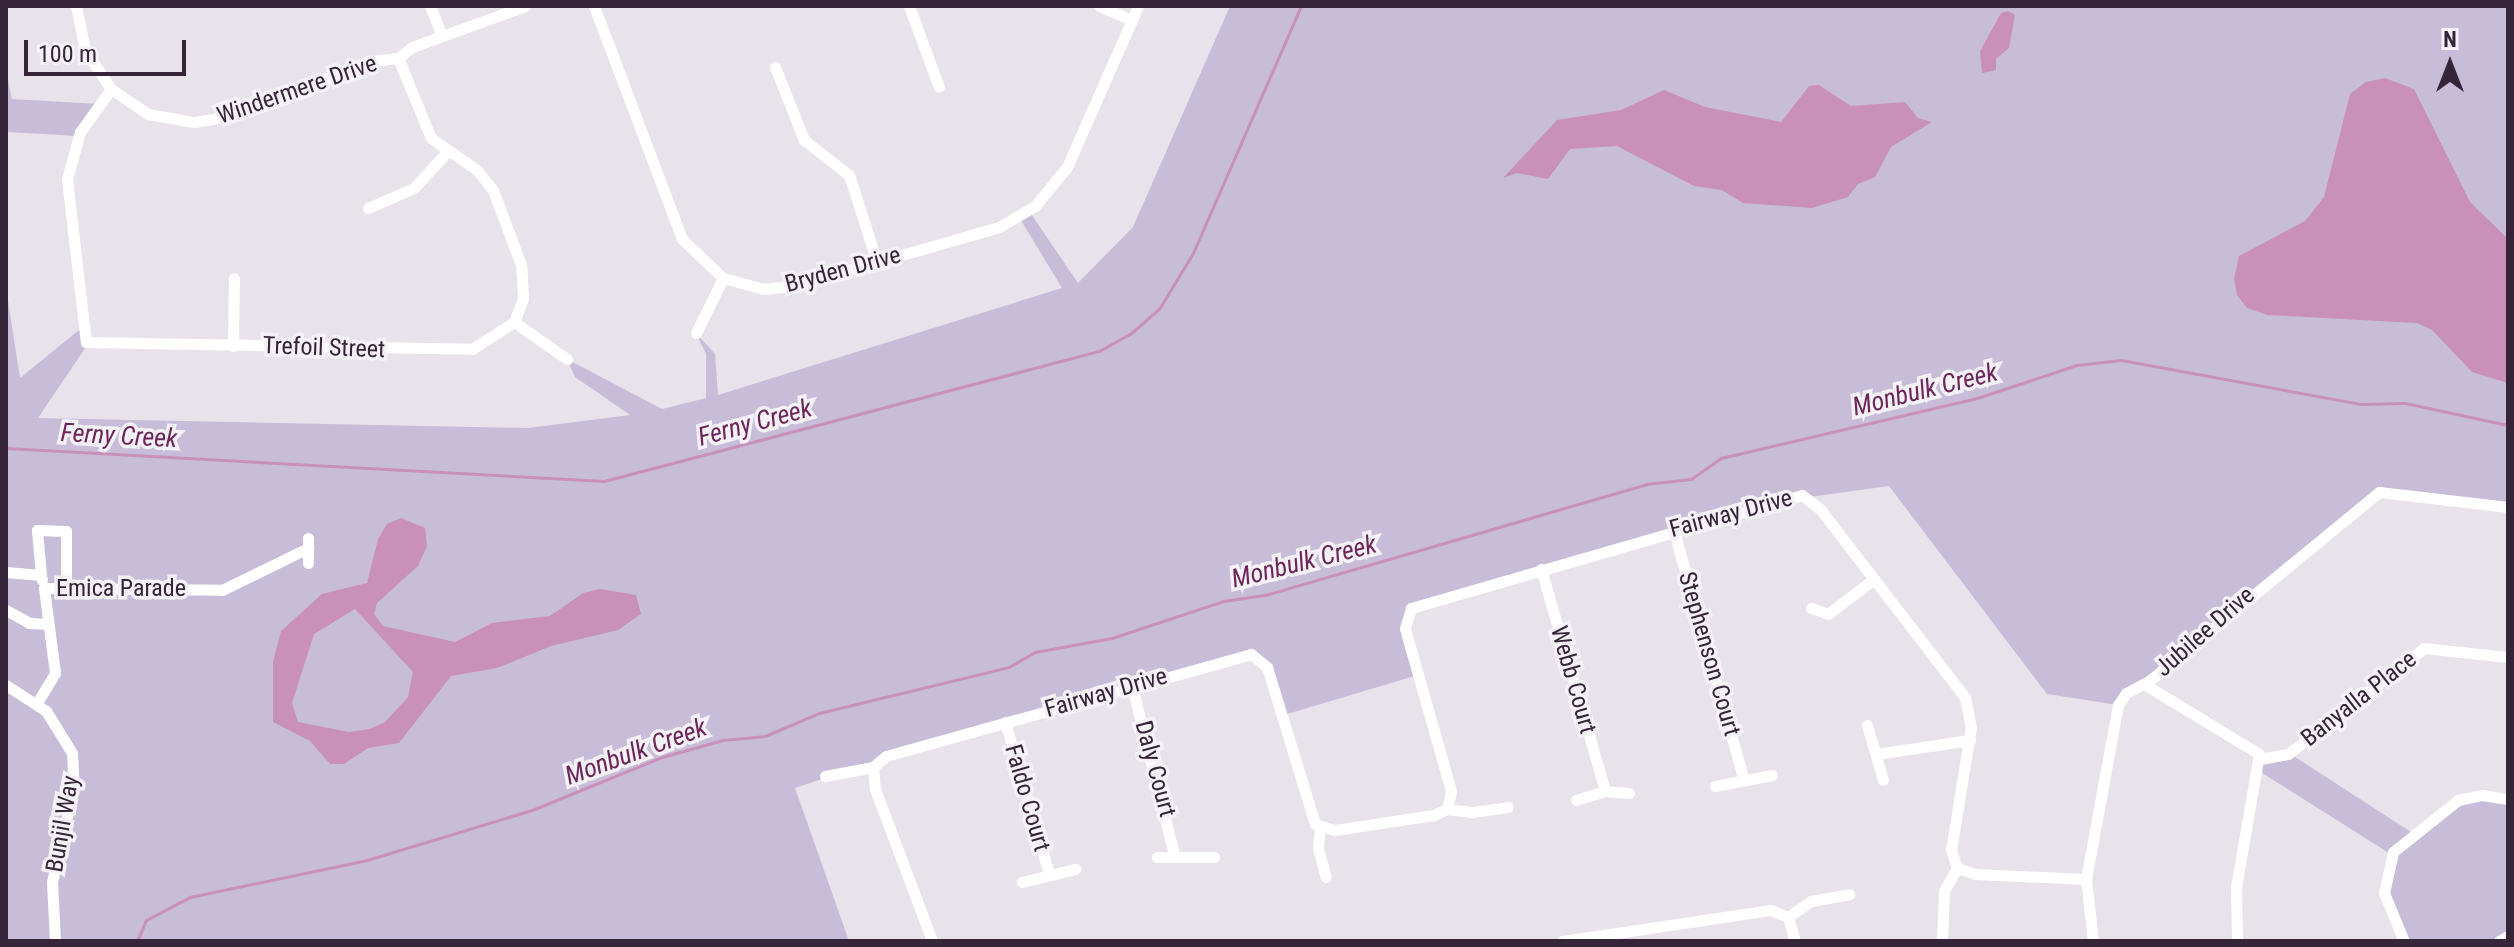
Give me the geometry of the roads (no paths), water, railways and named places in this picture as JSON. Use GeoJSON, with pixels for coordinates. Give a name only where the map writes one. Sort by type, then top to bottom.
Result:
{"type":"FeatureCollection","features":[{"type":"Feature","properties":{"kind":"street","name":"Windermere Drive"},"geometry":{"type":"LineString","coordinates":[[76,6],[85,50],[111,89],[159,118],[206,121],[373,61],[398,58],[442,36],[525,6]]}},
{"type":"Feature","properties":{"kind":"street"},"geometry":{"type":"LineString","coordinates":[[430,6],[442,36]]}},
{"type":"Feature","properties":{"kind":"street","name":"Bryden Drive"},"geometry":{"type":"LineString","coordinates":[[594,6],[678,230],[700,261],[723,278],[754,287],[786,287],[999,227],[1043,199],[1067,167],[1138,6]]}},
{"type":"Feature","properties":{"kind":"street"},"geometry":{"type":"LineString","coordinates":[[909,6],[939,87]]}},
{"type":"Feature","properties":{"kind":"street"},"geometry":{"type":"LineString","coordinates":[[1099,6],[1132,20]]}},
{"type":"Feature","properties":{"kind":"street"},"geometry":{"type":"LineString","coordinates":[[398,58],[426,131],[446,153],[477,170],[497,199],[523,274],[523,298],[514,322],[567,359]]}},
{"type":"Feature","properties":{"kind":"street"},"geometry":{"type":"LineString","coordinates":[[775,67],[804,140],[849,175],[877,262]]}},
{"type":"Feature","properties":{"kind":"street","name":"Trefoil Street"},"geometry":{"type":"LineString","coordinates":[[111,89],[80,132],[67,179],[86,342],[463,351],[484,345],[514,322]]}},
{"type":"Feature","properties":{"kind":"street"},"geometry":{"type":"LineString","coordinates":[[368,208],[414,188],[446,153]]}},
{"type":"Feature","properties":{"kind":"street"},"geometry":{"type":"LineString","coordinates":[[233,346],[234,278]]}},
{"type":"Feature","properties":{"kind":"street"},"geometry":{"type":"LineString","coordinates":[[696,333],[723,278]]}},
{"type":"Feature","properties":{"kind":"street","name":"Jubilee Drive"},"geometry":{"type":"LineString","coordinates":[[2093,941],[2086,879],[2118,705],[2130,690],[2144,684],[2374,494],[2391,489],[2508,507]]}},
{"type":"Feature","properties":{"kind":"street","name":"Fairway Drive"},"geometry":{"type":"LineString","coordinates":[[1447,809],[1451,791],[1405,628],[1406,613],[1422,602],[1673,528],[1802,495],[1813,501],[1965,697],[1970,740],[1951,850],[1957,868]]}},
{"type":"Feature","properties":{"kind":"street"},"geometry":{"type":"LineString","coordinates":[[44,588],[36,533],[41,528],[68,533],[66,587]]}},
{"type":"Feature","properties":{"kind":"street","name":"Stephenson Court"},"geometry":{"type":"LineString","coordinates":[[1673,528],[1744,780]]}},
{"type":"Feature","properties":{"kind":"street","name":"Emica Parade"},"geometry":{"type":"LineString","coordinates":[[37,703],[54,678],[44,588],[222,590],[308,543],[308,563]]}},
{"type":"Feature","properties":{"kind":"street","name":"Webb Court"},"geometry":{"type":"LineString","coordinates":[[1541,569],[1605,791]]}},
{"type":"Feature","properties":{"kind":"street"},"geometry":{"type":"LineString","coordinates":[[6,572],[41,575]]}},
{"type":"Feature","properties":{"kind":"street"},"geometry":{"type":"LineString","coordinates":[[1811,608],[1828,620],[1874,579]]}},
{"type":"Feature","properties":{"kind":"street"},"geometry":{"type":"LineString","coordinates":[[6,610],[29,623],[48,624]]}},
{"type":"Feature","properties":{"kind":"street","name":"Banyalla Place"},"geometry":{"type":"LineString","coordinates":[[2260,759],[2289,753],[2424,648],[2508,657]]}},
{"type":"Feature","properties":{"kind":"street","name":"Fairway Drive"},"geometry":{"type":"LineString","coordinates":[[825,776],[873,767],[886,756],[1236,655],[1261,659],[1311,818],[1320,828],[1318,848],[1326,877]]}},
{"type":"Feature","properties":{"kind":"street"},"geometry":{"type":"LineString","coordinates":[[2144,684],[2252,747],[2260,759],[2236,887],[2237,941]]}},
{"type":"Feature","properties":{"kind":"street","name":"Bunjil Way"},"geometry":{"type":"LineString","coordinates":[[6,685],[37,703],[65,735],[73,765],[74,786],[51,897],[55,941]]}},
{"type":"Feature","properties":{"kind":"street","name":"Daly Court"},"geometry":{"type":"LineString","coordinates":[[1132,686],[1174,854]]}},
{"type":"Feature","properties":{"kind":"street","name":"Faldo Court"},"geometry":{"type":"LineString","coordinates":[[1005,722],[1049,874]]}},
{"type":"Feature","properties":{"kind":"street"},"geometry":{"type":"LineString","coordinates":[[1867,725],[1883,780]]}},
{"type":"Feature","properties":{"kind":"street"},"geometry":{"type":"LineString","coordinates":[[1876,754],[1970,740]]}},
{"type":"Feature","properties":{"kind":"street"},"geometry":{"type":"LineString","coordinates":[[873,767],[875,789],[932,941]]}},
{"type":"Feature","properties":{"kind":"street"},"geometry":{"type":"LineString","coordinates":[[1715,786],[1772,775]]}},
{"type":"Feature","properties":{"kind":"street"},"geometry":{"type":"LineString","coordinates":[[1576,800],[1605,791],[1629,793]]}},
{"type":"Feature","properties":{"kind":"street"},"geometry":{"type":"LineString","coordinates":[[2404,941],[2384,893],[2393,852],[2458,800],[2482,795],[2508,799]]}},
{"type":"Feature","properties":{"kind":"street"},"geometry":{"type":"LineString","coordinates":[[1320,828],[1434,815],[1447,809],[1473,812],[1508,807]]}},
{"type":"Feature","properties":{"kind":"street"},"geometry":{"type":"LineString","coordinates":[[1157,857],[1174,854],[1214,857]]}},
{"type":"Feature","properties":{"kind":"street"},"geometry":{"type":"LineString","coordinates":[[1942,941],[1944,891],[1957,868],[1975,874],[2086,879]]}},
{"type":"Feature","properties":{"kind":"street","name":"Faldo Court"},"geometry":{"type":"LineString","coordinates":[[1022,882],[1075,869]]}},
{"type":"Feature","properties":{"kind":"street"},"geometry":{"type":"LineString","coordinates":[[1788,917],[1811,901],[1849,894]]}},
{"type":"Feature","properties":{"kind":"street"},"geometry":{"type":"LineString","coordinates":[[1563,941],[1770,910],[1788,917]]}},
{"type":"Feature","properties":{"kind":"street"},"geometry":{"type":"LineString","coordinates":[[1788,917],[1795,941]]}},
{"type":"Feature","properties":{"kind":"street"},"geometry":{"type":"LineString","coordinates":[[2499,941],[2508,936]]}},
{"type":"Feature","properties":{"kind":"waterway","name":"Ferny Creek"},"geometry":{"type":"LineString","coordinates":[[6,448],[604,481],[1099,351],[1130,334],[1159,309],[1193,253],[1301,6]]}},
{"type":"Feature","properties":{"kind":"waterway","name":"Monbulk Creek"},"geometry":{"type":"LineString","coordinates":[[137,941],[146,920],[190,897],[367,860],[532,810],[662,757],[723,740],[765,736],[819,713],[1009,667],[1035,652],[1112,638],[1223,601],[1265,595],[1646,484],[1691,479],[1721,458],[1977,398],[2077,365],[2121,360],[2360,404],[2405,403],[2508,425]]}}]}
